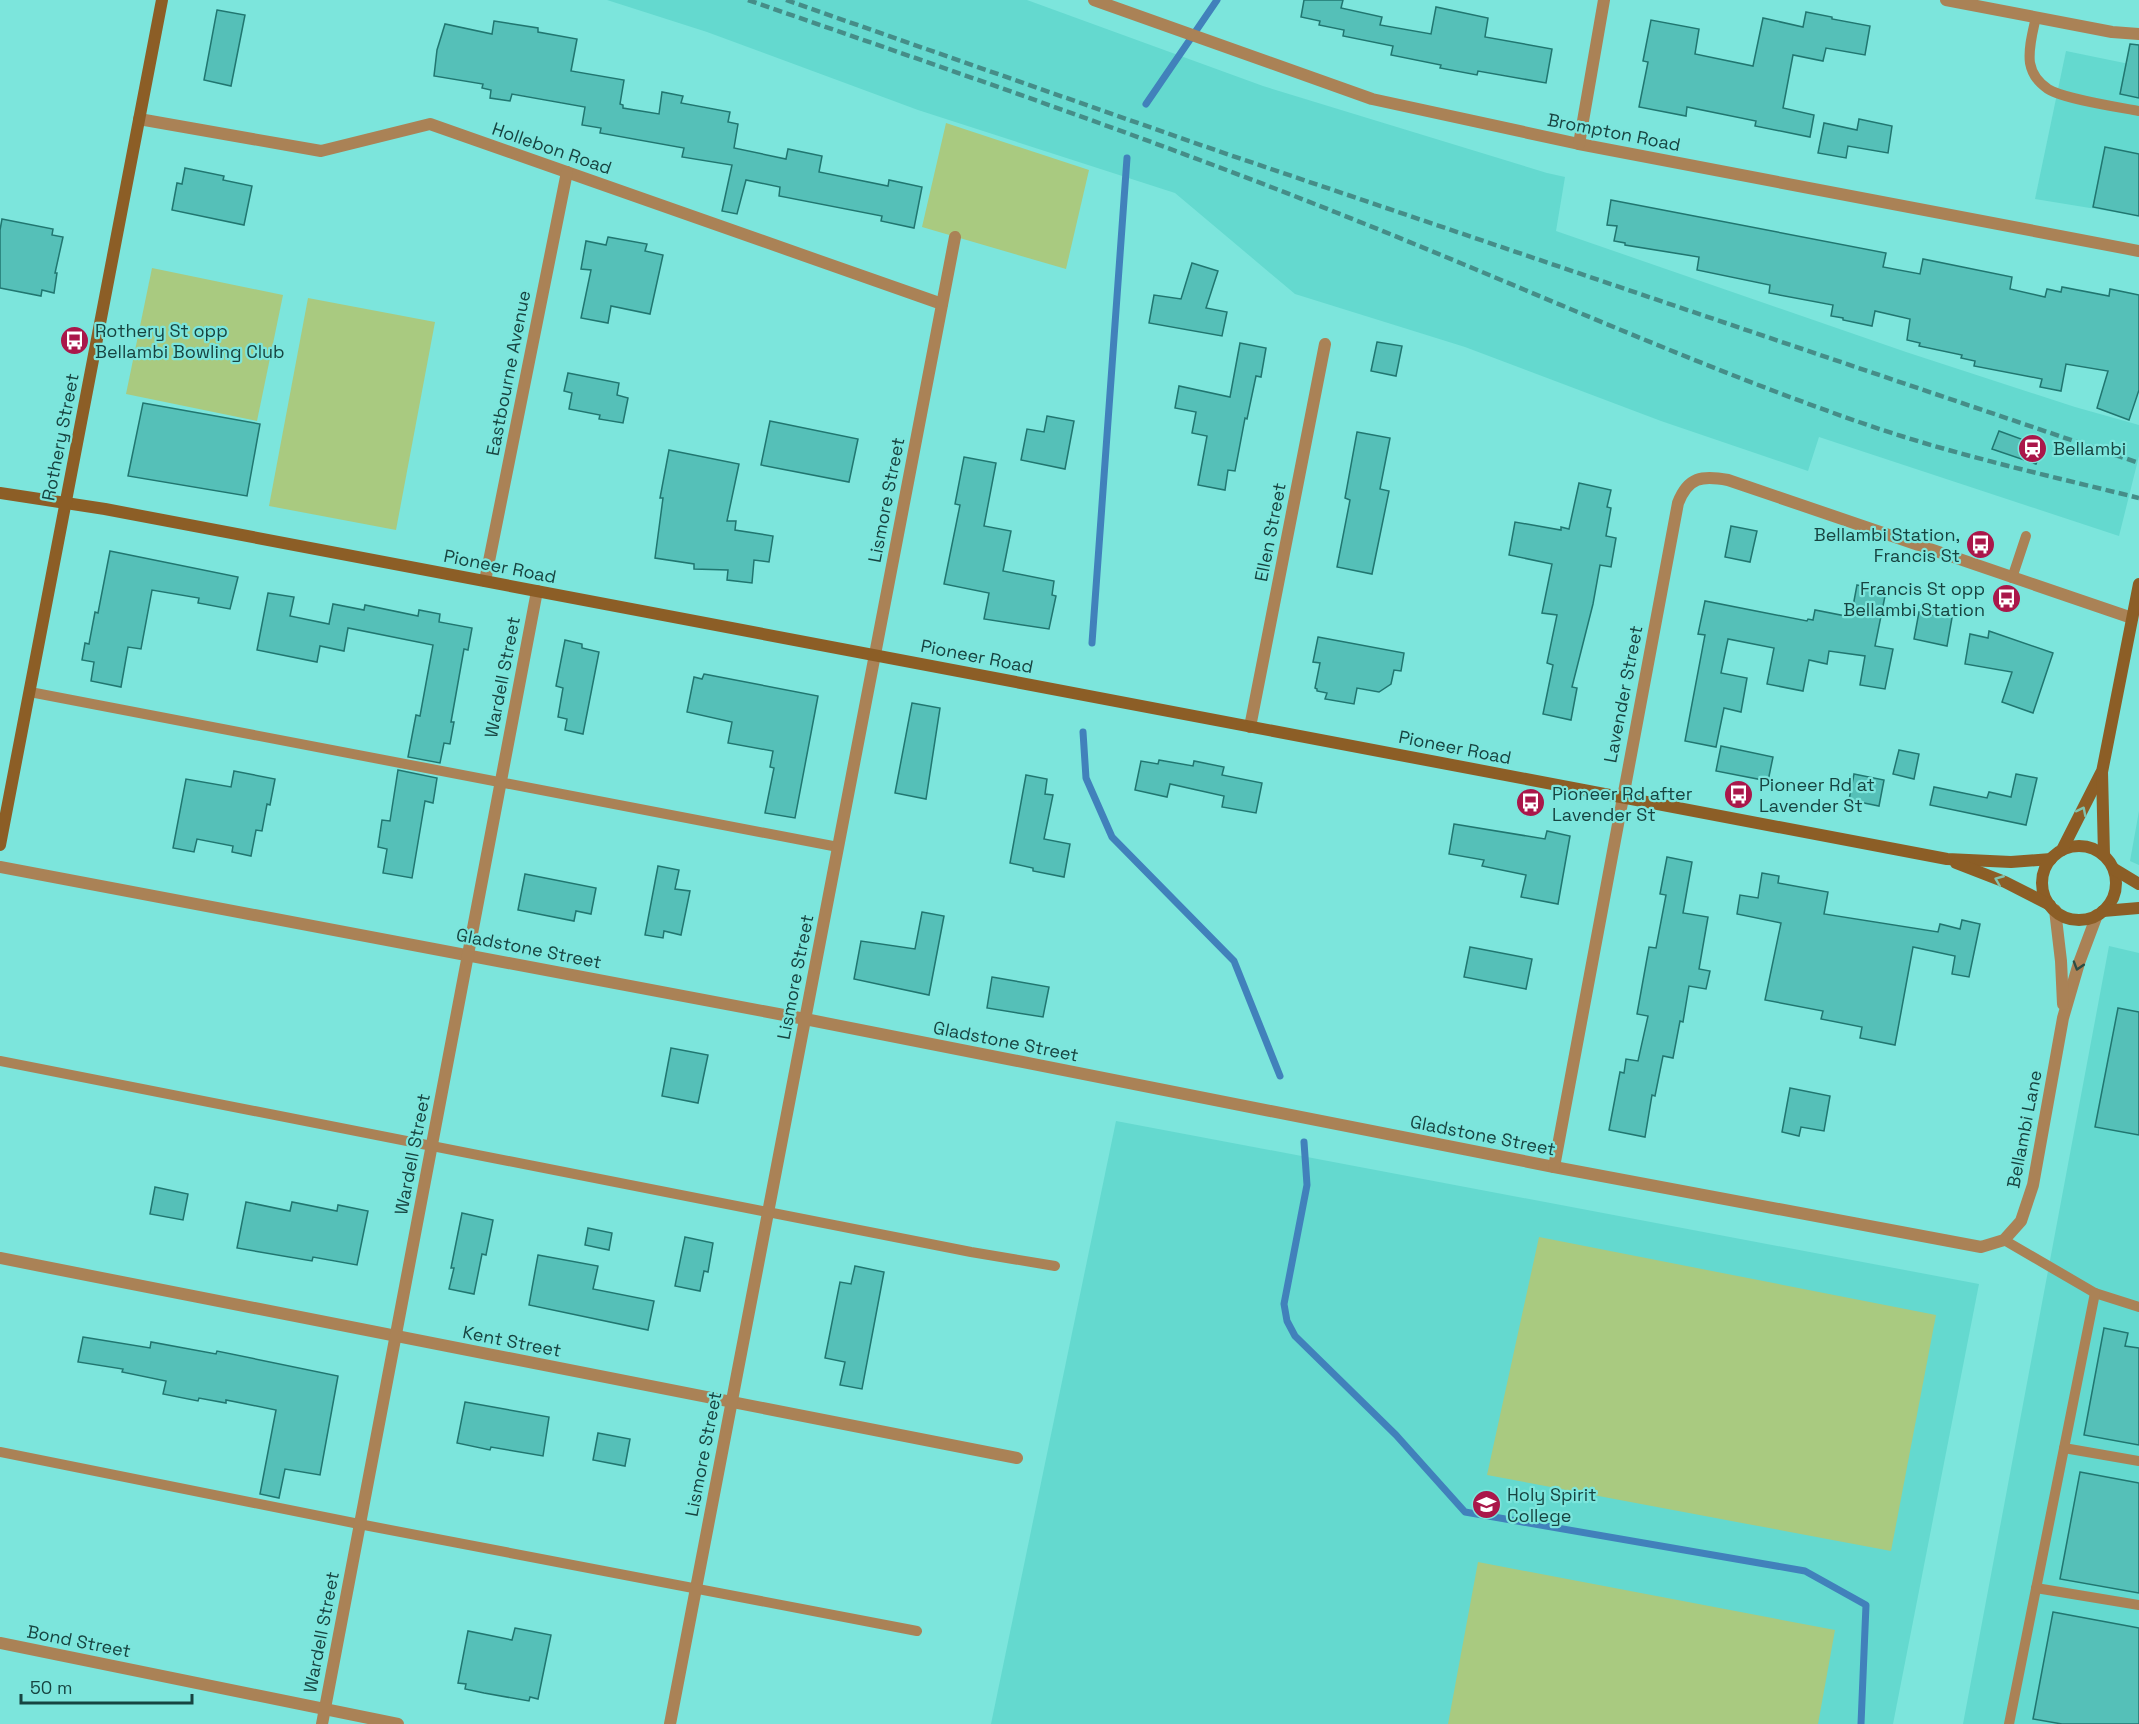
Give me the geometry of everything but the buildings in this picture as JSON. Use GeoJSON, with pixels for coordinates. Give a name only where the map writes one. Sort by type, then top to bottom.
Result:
{"type":"FeatureCollection","features":[{"type":"Feature","properties":{"kind":"main road","name":"Rothery Street"},"geometry":{"type":"LineString","coordinates":[[0,845],[162,0]]}},
{"type":"Feature","properties":{"kind":"main road","name":"Pioneer Road"},"geometry":{"type":"LineString","coordinates":[[0,493],[67,502],[1947,860],[2005,882],[2052,907],[2064,916],[2075,919],[2086,919],[2100,913],[2139,908]]}},
{"type":"Feature","properties":{"kind":"main road"},"geometry":{"type":"LineString","coordinates":[[2104,855],[2102,772],[2139,584]]}},
{"type":"Feature","properties":{"kind":"main road"},"geometry":{"type":"LineString","coordinates":[[2062,850],[2102,772]]}},
{"type":"Feature","properties":{"kind":"main road"},"geometry":{"type":"LineString","coordinates":[[2052,907],[2045,896],[2043,876],[2051,859],[2062,850],[2073,846],[2095,849],[2104,855],[2114,869],[2139,884]]}},
{"type":"Feature","properties":{"kind":"main road","name":"Pioneer Road"},"geometry":{"type":"LineString","coordinates":[[1947,860],[2051,859]]}},
{"type":"Feature","properties":{"kind":"main road"},"geometry":{"type":"LineString","coordinates":[[2100,913],[2115,892],[2114,869]]}},
{"type":"Feature","properties":{"kind":"street","name":"Brompton Road"},"geometry":{"type":"LineString","coordinates":[[1094,0],[1372,99],[1579,144],[2139,251]]}},
{"type":"Feature","properties":{"kind":"street"},"geometry":{"type":"LineString","coordinates":[[1579,144],[1604,0]]}},
{"type":"Feature","properties":{"kind":"street"},"geometry":{"type":"LineString","coordinates":[[1946,0],[2112,32],[2139,34]]}},
{"type":"Feature","properties":{"kind":"street"},"geometry":{"type":"LineString","coordinates":[[2112,32],[2139,41]]}},
{"type":"Feature","properties":{"kind":"street","name":"Hollebon Road"},"geometry":{"type":"LineString","coordinates":[[140,118],[321,152],[430,124],[942,304]]}},
{"type":"Feature","properties":{"kind":"street","name":"Eastbourne Avenue"},"geometry":{"type":"LineString","coordinates":[[485,581],[567,172]]}},
{"type":"Feature","properties":{"kind":"street","name":"Lismore Street"},"geometry":{"type":"LineString","coordinates":[[670,1724],[955,237]]}},
{"type":"Feature","properties":{"kind":"street","name":"Ellen Street"},"geometry":{"type":"LineString","coordinates":[[1250,727],[1325,344]]}},
{"type":"Feature","properties":{"kind":"street","name":"Lavender Street"},"geometry":{"type":"LineString","coordinates":[[1554,1167],[1678,503],[1685,487],[1697,479],[1728,480],[2012,578]]}},
{"type":"Feature","properties":{"kind":"street"},"geometry":{"type":"LineString","coordinates":[[2012,578],[2132,618]]}},
{"type":"Feature","properties":{"kind":"street","name":"Wardell Street"},"geometry":{"type":"LineString","coordinates":[[322,1724],[537,591]]}},
{"type":"Feature","properties":{"kind":"street","name":"Gladstone Street"},"geometry":{"type":"LineString","coordinates":[[0,867],[805,1019],[1554,1167],[1981,1247],[2004,1240]]}},
{"type":"Feature","properties":{"kind":"street","name":"Bellambi Lane"},"geometry":{"type":"LineString","coordinates":[[2052,907],[2061,960],[2063,1018]]}},
{"type":"Feature","properties":{"kind":"street","name":"Bellambi Lane"},"geometry":{"type":"LineString","coordinates":[[2004,1240],[2021,1221],[2033,1185],[2063,1018],[2079,963],[2100,913]]}},
{"type":"Feature","properties":{"kind":"street","name":"Kent Street"},"geometry":{"type":"LineString","coordinates":[[0,1258],[1017,1458]]}},
{"type":"Feature","properties":{"kind":"street","name":"Bond Street"},"geometry":{"type":"LineString","coordinates":[[0,1643],[398,1724]]}},
{"type":"Feature","properties":{"kind":"lane"},"geometry":{"type":"LineString","coordinates":[[2036,17],[2030,58],[2035,76],[2044,86],[2058,93],[2139,111]]}},
{"type":"Feature","properties":{"kind":"lane"},"geometry":{"type":"LineString","coordinates":[[2012,578],[2026,536]]}},
{"type":"Feature","properties":{"kind":"lane"},"geometry":{"type":"LineString","coordinates":[[30,692],[838,847]]}},
{"type":"Feature","properties":{"kind":"lane"},"geometry":{"type":"LineString","coordinates":[[0,1061],[971,1252],[1055,1266]]}},
{"type":"Feature","properties":{"kind":"lane"},"geometry":{"type":"LineString","coordinates":[[2004,1240],[2095,1293],[2139,1307]]}},
{"type":"Feature","properties":{"kind":"lane"},"geometry":{"type":"LineString","coordinates":[[2009,1724],[2095,1293]]}},
{"type":"Feature","properties":{"kind":"lane"},"geometry":{"type":"LineString","coordinates":[[2064,1448],[2139,1461]]}},
{"type":"Feature","properties":{"kind":"lane"},"geometry":{"type":"LineString","coordinates":[[0,1452],[917,1631]]}},
{"type":"Feature","properties":{"kind":"lane"},"geometry":{"type":"LineString","coordinates":[[2036,1588],[2139,1605]]}},
{"type":"Feature","properties":{"kind":"shaded area"},"geometry":{"type":"Polygon","coordinates":[[[607,0],[1027,0],[1263,86],[1565,177],[1556,231],[1906,352],[2075,407],[2139,425],[2139,456],[2119,536],[1819,437],[1808,471],[1661,421],[1465,347],[1295,294],[1175,193],[918,110],[707,32],[607,0]]]}},
{"type":"Feature","properties":{"kind":"shaded area"},"geometry":{"type":"Polygon","coordinates":[[[2066,51],[2139,66],[2139,216],[2035,199],[2066,51]]]}},
{"type":"Feature","properties":{"kind":"shaded area"},"geometry":{"type":"Polygon","coordinates":[[[946,123],[1089,170],[1066,269],[922,227],[946,123]]]}},
{"type":"Feature","properties":{"kind":"shaded area"},"geometry":{"type":"Polygon","coordinates":[[[152,268],[283,295],[257,421],[126,394],[152,268]]]}},
{"type":"Feature","properties":{"kind":"shaded area"},"geometry":{"type":"Polygon","coordinates":[[[308,298],[435,322],[396,530],[269,506],[308,298]]]}},
{"type":"Feature","properties":{"kind":"shaded area"},"geometry":{"type":"Polygon","coordinates":[[[2139,811],[2139,865],[2130,861],[2139,811]]]}},
{"type":"Feature","properties":{"kind":"shaded area"},"geometry":{"type":"Polygon","coordinates":[[[2109,946],[2139,953],[2139,1724],[1963,1724],[2109,946]]]}},
{"type":"Feature","properties":{"kind":"shaded area","name":"Holy Spirit College"},"geometry":{"type":"Polygon","coordinates":[[[1116,1121],[1979,1284],[1893,1724],[991,1724],[1116,1121]]]}},
{"type":"Feature","properties":{"kind":"shaded area"},"geometry":{"type":"Polygon","coordinates":[[[1539,1237],[1936,1315],[1891,1551],[1487,1475],[1539,1237]]]}},
{"type":"Feature","properties":{"kind":"shaded area"},"geometry":{"type":"Polygon","coordinates":[[[1478,1562],[1835,1630],[1818,1724],[1448,1724],[1478,1562]]]}},
{"type":"Feature","properties":{"kind":"waterway"},"geometry":{"type":"LineString","coordinates":[[1146,104],[1217,0]]}},
{"type":"Feature","properties":{"kind":"waterway"},"geometry":{"type":"LineString","coordinates":[[1092,643],[1127,158]]}},
{"type":"Feature","properties":{"kind":"waterway"},"geometry":{"type":"LineString","coordinates":[[1083,732],[1086,778],[1112,837],[1234,961],[1280,1076]]}},
{"type":"Feature","properties":{"kind":"waterway"},"geometry":{"type":"LineString","coordinates":[[1304,1142],[1307,1185],[1284,1304],[1287,1321],[1295,1336],[1396,1435],[1465,1512],[1805,1571],[1866,1605],[1861,1724]]}},
{"type":"Feature","properties":{"kind":"railway"},"geometry":{"type":"LineString","coordinates":[[748,0],[1189,156],[1400,238],[1727,373],[1859,422],[1963,454],[2139,498]]}},
{"type":"Feature","properties":{"kind":"railway"},"geometry":{"type":"LineString","coordinates":[[786,0],[1218,151],[2139,463]]}},
{"type":"Feature","properties":{"kind":"place","name":"Rothery St opp Bellambi Bowling Club"},"geometry":{"type":"Point","coordinates":[74,340]}},
{"type":"Feature","properties":{"kind":"place","name":"Bellambi"},"geometry":{"type":"Point","coordinates":[2032,448]}},
{"type":"Feature","properties":{"kind":"place","name":"Bellambi Station, Francis St"},"geometry":{"type":"Point","coordinates":[1981,544]}},
{"type":"Feature","properties":{"kind":"place","name":"Francis St opp Bellambi Station"},"geometry":{"type":"Point","coordinates":[2006,598]}},
{"type":"Feature","properties":{"kind":"place","name":"Pioneer Rd at Lavender St"},"geometry":{"type":"Point","coordinates":[1738,794]}},
{"type":"Feature","properties":{"kind":"place","name":"Pioneer Rd after Lavender St"},"geometry":{"type":"Point","coordinates":[1531,803]}},
{"type":"Feature","properties":{"kind":"place","name":"Holy Spirit College"},"geometry":{"type":"Point","coordinates":[1486,1504]}}]}
